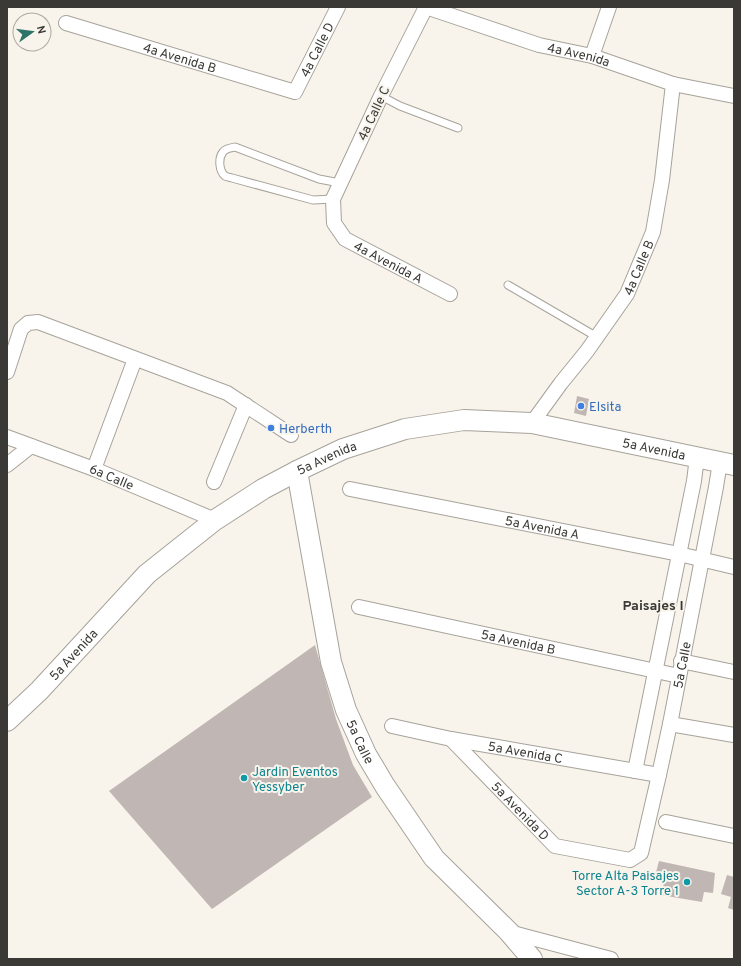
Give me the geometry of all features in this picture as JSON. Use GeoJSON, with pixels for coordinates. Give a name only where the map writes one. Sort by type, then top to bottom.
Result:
{"type":"FeatureCollection","features":[{"type":"Feature","properties":{"kind":"street","name":"4a Calle D"},"geometry":{"type":"LineString","coordinates":[[295,92],[338,7]]}},
{"type":"Feature","properties":{"kind":"street","name":"4a Avenida"},"geometry":{"type":"LineString","coordinates":[[426,7],[539,45],[592,56],[673,84],[734,96]]}},
{"type":"Feature","properties":{"kind":"street","name":"4a Calle C"},"geometry":{"type":"LineString","coordinates":[[334,223],[333,199],[381,96],[426,7]]}},
{"type":"Feature","properties":{"kind":"street"},"geometry":{"type":"LineString","coordinates":[[592,56],[608,7]]}},
{"type":"Feature","properties":{"kind":"street","name":"4a Avenida B"},"geometry":{"type":"LineString","coordinates":[[66,23],[295,92]]}},
{"type":"Feature","properties":{"kind":"street","name":"4a Calle B"},"geometry":{"type":"LineString","coordinates":[[532,422],[587,351],[627,294],[652,232],[662,180],[673,84]]}},
{"type":"Feature","properties":{"kind":"street","name":"4a Avenida A"},"geometry":{"type":"LineString","coordinates":[[334,223],[345,238],[450,294]]}},
{"type":"Feature","properties":{"kind":"street"},"geometry":{"type":"LineString","coordinates":[[7,372],[21,329],[28,322],[38,322],[228,393],[292,435]]}},
{"type":"Feature","properties":{"kind":"street"},"geometry":{"type":"LineString","coordinates":[[94,470],[135,359]]}},
{"type":"Feature","properties":{"kind":"street"},"geometry":{"type":"LineString","coordinates":[[214,482],[246,405]]}},
{"type":"Feature","properties":{"kind":"street","name":"5a Avenida"},"geometry":{"type":"LineString","coordinates":[[7,721],[39,691],[147,574],[215,520],[263,489],[343,449],[405,429],[464,420],[532,422],[727,463]]}},
{"type":"Feature","properties":{"kind":"street","name":"6a Calle"},"geometry":{"type":"LineString","coordinates":[[7,438],[94,470],[215,520]]}},
{"type":"Feature","properties":{"kind":"street"},"geometry":{"type":"LineString","coordinates":[[7,465],[31,446]]}},
{"type":"Feature","properties":{"kind":"street","name":"5a Calle"},"geometry":{"type":"LineString","coordinates":[[635,771],[694,481],[697,457]]}},
{"type":"Feature","properties":{"kind":"street","name":"5a Calle"},"geometry":{"type":"LineString","coordinates":[[630,860],[641,853],[670,724],[681,661],[716,487],[727,463]]}},
{"type":"Feature","properties":{"kind":"street","name":"5a Calle"},"geometry":{"type":"LineString","coordinates":[[297,471],[331,662],[346,710],[366,754],[385,786],[434,858],[509,932],[532,959]]}},
{"type":"Feature","properties":{"kind":"street","name":"5a Avenida A"},"geometry":{"type":"LineString","coordinates":[[350,489],[679,554],[734,567]]}},
{"type":"Feature","properties":{"kind":"street","name":"5a Avenida B"},"geometry":{"type":"LineString","coordinates":[[359,607],[679,676]]}},
{"type":"Feature","properties":{"kind":"street"},"geometry":{"type":"LineString","coordinates":[[681,661],[734,672]]}},
{"type":"Feature","properties":{"kind":"street"},"geometry":{"type":"LineString","coordinates":[[670,724],[734,734]]}},
{"type":"Feature","properties":{"kind":"street","name":"5a Avenida C"},"geometry":{"type":"LineString","coordinates":[[392,726],[451,739],[659,775]]}},
{"type":"Feature","properties":{"kind":"street","name":"5a Avenida D"},"geometry":{"type":"LineString","coordinates":[[451,739],[556,846],[630,860]]}},
{"type":"Feature","properties":{"kind":"street"},"geometry":{"type":"LineString","coordinates":[[666,822],[734,836]]}},
{"type":"Feature","properties":{"kind":"street"},"geometry":{"type":"LineString","coordinates":[[509,932],[611,959]]}},
{"type":"Feature","properties":{"kind":"lane"},"geometry":{"type":"LineString","coordinates":[[381,96],[400,106],[458,128]]}},
{"type":"Feature","properties":{"kind":"lane"},"geometry":{"type":"LineString","coordinates":[[333,199],[313,200],[224,175],[220,169],[220,160],[223,152],[228,148],[235,147],[319,179],[340,183]]}},
{"type":"Feature","properties":{"kind":"lane"},"geometry":{"type":"LineString","coordinates":[[508,285],[597,337]]}},
{"type":"Feature","properties":{"kind":"building","name":"Elsita"},"geometry":{"type":"Polygon","coordinates":[[[577,396],[589,399],[586,416],[574,413],[577,396]]]}},
{"type":"Feature","properties":{"kind":"building","name":"Jardin Eventos Yessyber"},"geometry":{"type":"Polygon","coordinates":[[[315,645],[336,719],[353,765],[372,797],[212,909],[109,791],[315,645]]]}},
{"type":"Feature","properties":{"kind":"building","name":"Torre Alta Paisajes Sector A-3 Torre 1"},"geometry":{"type":"Polygon","coordinates":[[[659,861],[715,873],[713,893],[704,892],[702,902],[661,895],[664,883],[654,880],[659,861]]]}},
{"type":"Feature","properties":{"kind":"building"},"geometry":{"type":"Polygon","coordinates":[[[727,875],[734,877],[734,910],[728,908],[731,897],[721,894],[727,875]]]}},
{"type":"Feature","properties":{"kind":"place","name":"Elsita"},"geometry":{"type":"Point","coordinates":[581,406]}},
{"type":"Feature","properties":{"kind":"place","name":"Herberth"},"geometry":{"type":"Point","coordinates":[271,428]}},
{"type":"Feature","properties":{"kind":"place","name":"Jardin Eventos Yessyber"},"geometry":{"type":"Point","coordinates":[244,778]}},
{"type":"Feature","properties":{"kind":"place","name":"Torre Alta Paisajes Sector A-3 Torre 1"},"geometry":{"type":"Point","coordinates":[687,882]}},
{"type":"Feature","properties":{"kind":"district","name":"Paisajes I"},"geometry":{"type":"Point","coordinates":[653,605]}}]}
